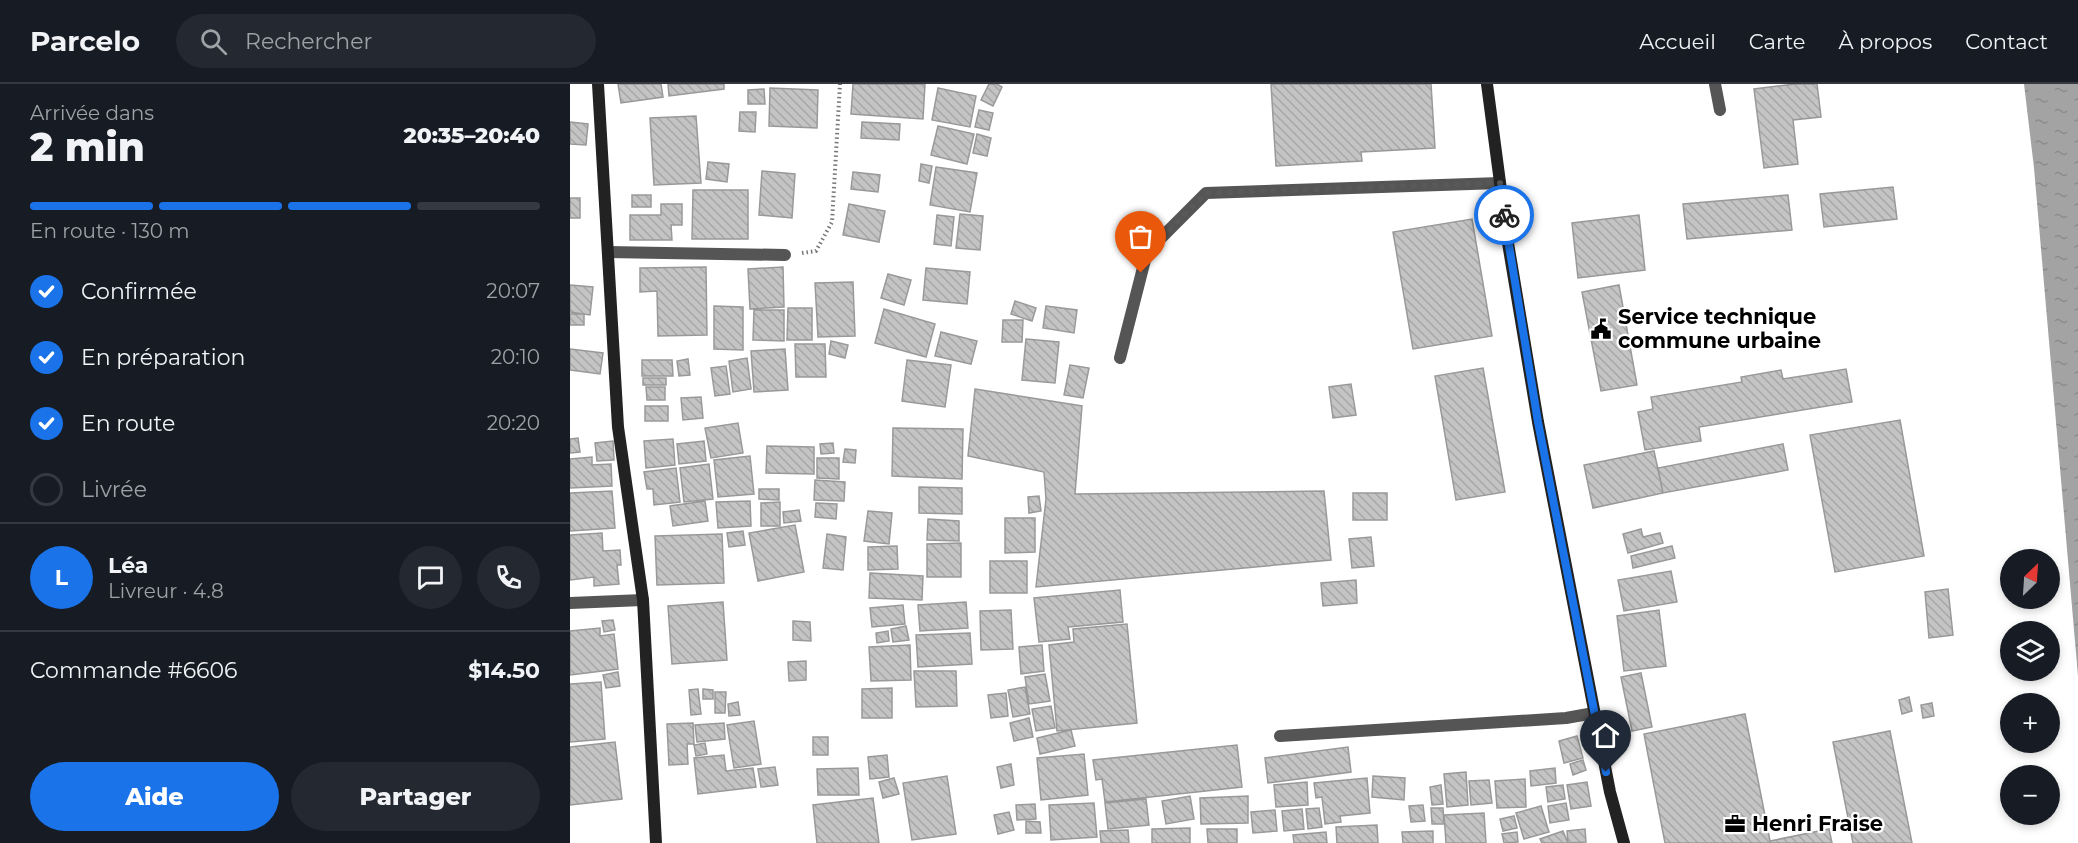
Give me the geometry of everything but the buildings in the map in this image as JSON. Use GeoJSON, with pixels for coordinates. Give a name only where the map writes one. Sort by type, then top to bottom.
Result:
{"type":"FeatureCollection","features":[{"type":"Feature","properties":{"kind":"main road"},"geometry":{"type":"LineString","coordinates":[[598,84],[618,427],[643,600],[656,843]]}},
{"type":"Feature","properties":{"kind":"main road"},"geometry":{"type":"LineString","coordinates":[[1487,84],[1508,243],[1538,422],[1610,792],[1624,843]]}},
{"type":"Feature","properties":{"kind":"street"},"geometry":{"type":"LineString","coordinates":[[1715,84],[1720,110]]}},
{"type":"Feature","properties":{"kind":"street"},"geometry":{"type":"LineString","coordinates":[[1120,358],[1147,252],[1206,193],[1500,183]]}},
{"type":"Feature","properties":{"kind":"street"},"geometry":{"type":"LineString","coordinates":[[608,252],[785,255]]}},
{"type":"Feature","properties":{"kind":"street"},"geometry":{"type":"LineString","coordinates":[[570,603],[643,600]]}},
{"type":"Feature","properties":{"kind":"street"},"geometry":{"type":"LineString","coordinates":[[1280,736],[1566,718],[1594,713]]}},
{"type":"Feature","properties":{"kind":"path"},"geometry":{"type":"LineString","coordinates":[[785,255],[816,251],[832,222],[840,84]]}},
{"type":"Feature","properties":{"kind":"water"},"geometry":{"type":"Polygon","coordinates":[[[2024,84],[2078,84],[2078,676],[2034,168],[2024,84]]]}},
{"type":"Feature","properties":{"kind":"way so far"},"geometry":{"type":"LineString","coordinates":[[1141,273],[1147,252],[1206,193],[1500,183],[1504,215]]}},
{"type":"Feature","properties":{"kind":"place","name":"Service technique commune urbaine"},"geometry":{"type":"Point","coordinates":[1601,329]}},
{"type":"Feature","properties":{"kind":"place","name":"Henri Fraise"},"geometry":{"type":"Point","coordinates":[1735,824]}},
{"type":"Feature","properties":{"kind":"route"},"geometry":{"type":"LineString","coordinates":[[1504,215],[1538,422],[1606,772]]}}]}
